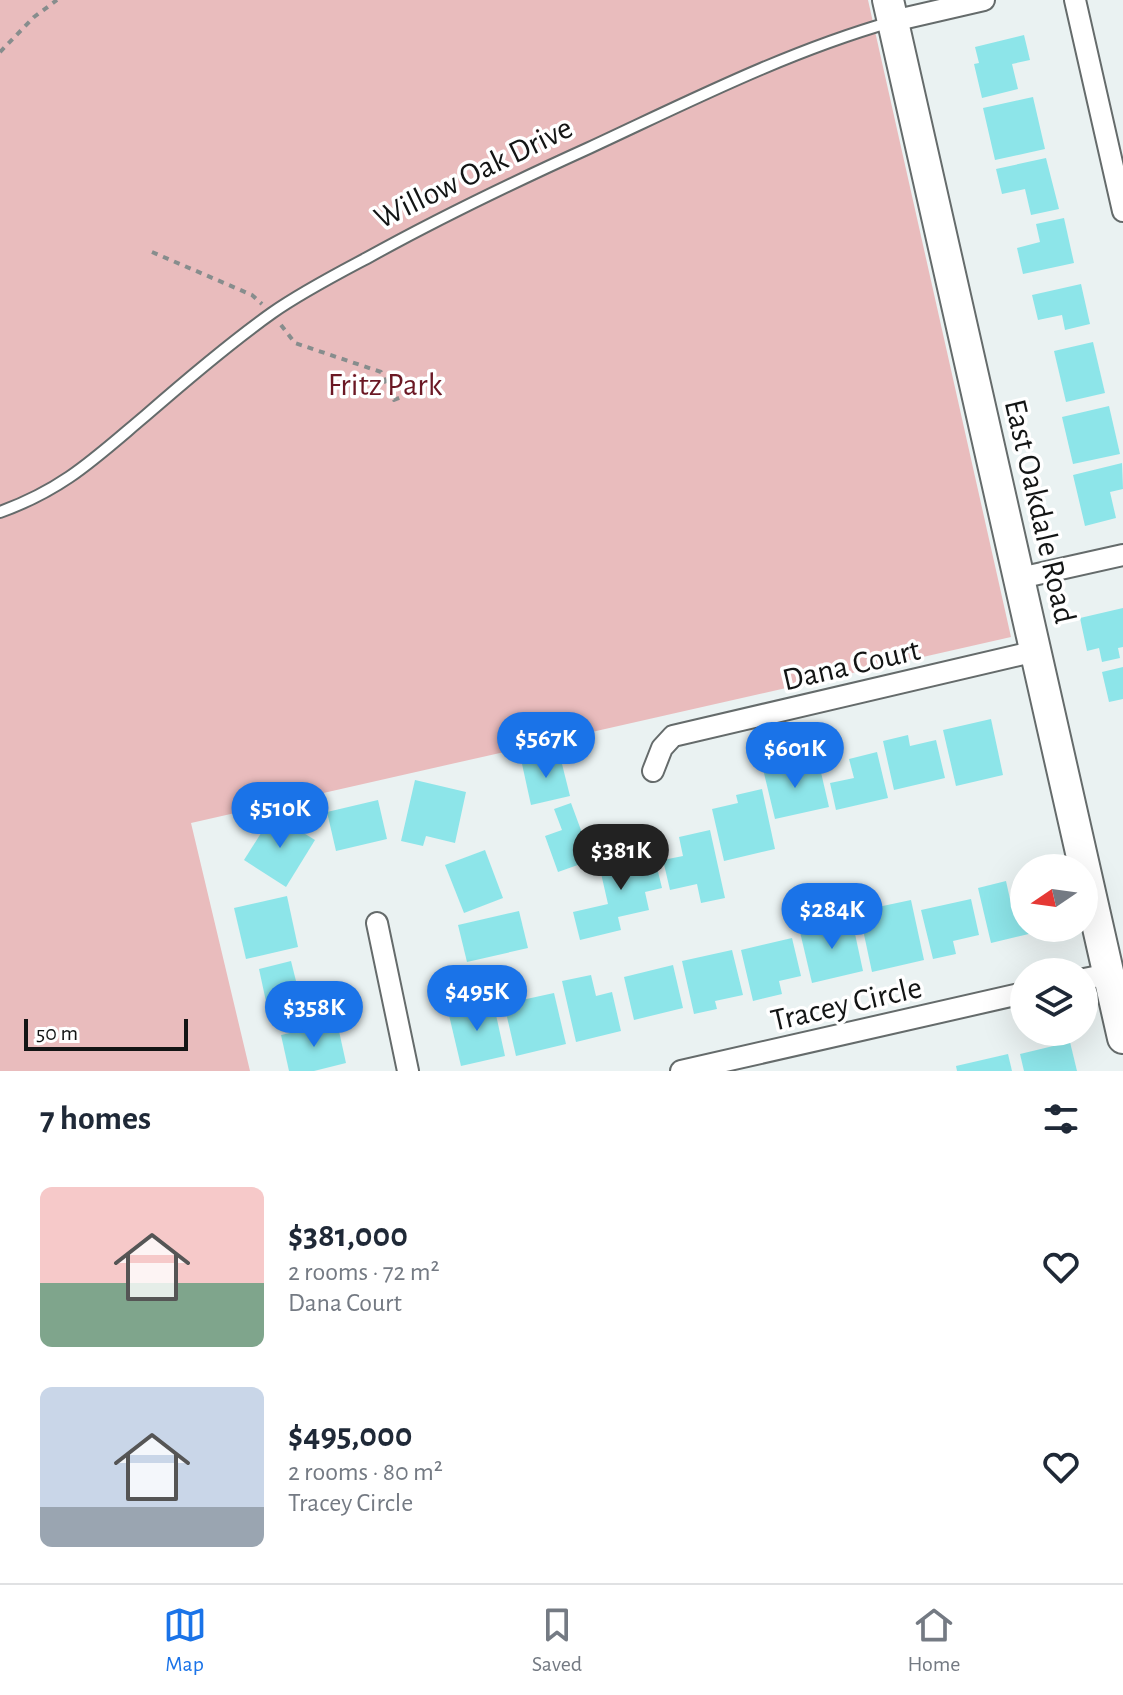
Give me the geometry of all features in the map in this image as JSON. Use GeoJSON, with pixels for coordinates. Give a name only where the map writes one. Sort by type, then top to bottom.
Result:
{"type":"FeatureCollection","features":[{"type":"Feature","properties":{"kind":"street","name":"Willow Oak Drive"},"geometry":{"type":"LineString","coordinates":[[890,10],[984,0]]}},
{"type":"Feature","properties":{"kind":"street"},"geometry":{"type":"LineString","coordinates":[[1075,0],[1123,211]]}},
{"type":"Feature","properties":{"kind":"street","name":"East Oakdale Road"},"geometry":{"type":"LineString","coordinates":[[890,10],[1036,651],[1093,958]]}},
{"type":"Feature","properties":{"kind":"street"},"geometry":{"type":"LineString","coordinates":[[1020,578],[1123,555]]}},
{"type":"Feature","properties":{"kind":"street","name":"Dana Court"},"geometry":{"type":"LineString","coordinates":[[653,771],[662,748],[673,736],[1036,651]]}},
{"type":"Feature","properties":{"kind":"street"},"geometry":{"type":"LineString","coordinates":[[377,923],[408,1071]]}},
{"type":"Feature","properties":{"kind":"street","name":"East Oakdale Road"},"geometry":{"type":"LineString","coordinates":[[1098,982],[1123,1038]]}},
{"type":"Feature","properties":{"kind":"street","name":"Tracey Circle"},"geometry":{"type":"LineString","coordinates":[[681,1071],[1010,996]]}},
{"type":"Feature","properties":{"kind":"lane","name":"Willow Oak Drive"},"geometry":{"type":"LineString","coordinates":[[0,512],[41,496],[77,474],[272,313],[408,235],[530,175],[742,77],[834,39],[890,10]]}},
{"type":"Feature","properties":{"kind":"path"},"geometry":{"type":"LineString","coordinates":[[0,52],[34,17],[57,0]]}},
{"type":"Feature","properties":{"kind":"path"},"geometry":{"type":"LineString","coordinates":[[152,252],[252,295],[272,313],[295,343],[381,372],[394,400],[422,389]]}},
{"type":"Feature","properties":{"kind":"green space","name":"Fritz Park"},"geometry":{"type":"Polygon","coordinates":[[[0,0],[868,0],[1011,637],[191,823],[250,1071],[0,1071],[0,0]]]}},
{"type":"Feature","properties":{"kind":"building"},"geometry":{"type":"Polygon","coordinates":[[[1024,35],[1030,60],[1012,64],[1018,89],[982,98],[974,64],[979,63],[975,47],[1024,35]]]}},
{"type":"Feature","properties":{"kind":"building"},"geometry":{"type":"Polygon","coordinates":[[[1033,97],[1045,149],[995,160],[983,108],[1033,97]]]}},
{"type":"Feature","properties":{"kind":"building"},"geometry":{"type":"Polygon","coordinates":[[[1046,158],[1059,209],[1031,215],[1025,189],[1002,194],[996,169],[1046,158]]]}},
{"type":"Feature","properties":{"kind":"building"},"geometry":{"type":"Polygon","coordinates":[[[1064,218],[1074,263],[1023,274],[1017,248],[1040,242],[1036,224],[1064,218]]]}},
{"type":"Feature","properties":{"kind":"building"},"geometry":{"type":"Polygon","coordinates":[[[1081,284],[1090,324],[1065,330],[1062,315],[1038,320],[1032,295],[1081,284]]]}},
{"type":"Feature","properties":{"kind":"building"},"geometry":{"type":"Polygon","coordinates":[[[1093,342],[1105,393],[1066,402],[1054,351],[1093,342]]]}},
{"type":"Feature","properties":{"kind":"building"},"geometry":{"type":"Polygon","coordinates":[[[1109,406],[1120,454],[1073,464],[1062,417],[1109,406]]]}},
{"type":"Feature","properties":{"kind":"building"},"geometry":{"type":"Polygon","coordinates":[[[1122,463],[1123,489],[1110,492],[1116,518],[1085,526],[1073,475],[1122,463]]]}},
{"type":"Feature","properties":{"kind":"building"},"geometry":{"type":"Polygon","coordinates":[[[1123,608],[1123,647],[1118,648],[1120,658],[1102,662],[1099,648],[1087,651],[1080,618],[1123,608]]]}},
{"type":"Feature","properties":{"kind":"building"},"geometry":{"type":"Polygon","coordinates":[[[1123,667],[1123,699],[1109,702],[1102,672],[1123,667]]]}},
{"type":"Feature","properties":{"kind":"building"},"geometry":{"type":"Polygon","coordinates":[[[991,719],[1003,775],[956,786],[943,730],[991,719]]]}},
{"type":"Feature","properties":{"kind":"building"},"geometry":{"type":"Polygon","coordinates":[[[908,735],[910,746],[936,740],[945,778],[894,790],[883,741],[908,735]]]}},
{"type":"Feature","properties":{"kind":"building"},"geometry":{"type":"Polygon","coordinates":[[[877,752],[888,798],[836,810],[830,783],[854,778],[849,759],[877,752]]]}},
{"type":"Feature","properties":{"kind":"building"},"geometry":{"type":"Polygon","coordinates":[[[560,756],[570,796],[531,805],[522,764],[560,756]]]}},
{"type":"Feature","properties":{"kind":"building"},"geometry":{"type":"Polygon","coordinates":[[[794,762],[797,773],[820,768],[829,807],[775,819],[763,769],[794,762]]]}},
{"type":"Feature","properties":{"kind":"building"},"geometry":{"type":"Polygon","coordinates":[[[415,780],[466,792],[455,843],[426,836],[423,846],[401,841],[415,780]]]}},
{"type":"Feature","properties":{"kind":"building"},"geometry":{"type":"Polygon","coordinates":[[[762,789],[775,849],[724,861],[712,809],[738,803],[736,795],[762,789]]]}},
{"type":"Feature","properties":{"kind":"building"},"geometry":{"type":"Polygon","coordinates":[[[378,800],[387,839],[336,851],[327,812],[378,800]]]}},
{"type":"Feature","properties":{"kind":"building"},"geometry":{"type":"Polygon","coordinates":[[[571,803],[592,860],[558,872],[545,836],[562,830],[554,809],[571,803]]]}},
{"type":"Feature","properties":{"kind":"building"},"geometry":{"type":"Polygon","coordinates":[[[273,814],[315,840],[286,887],[244,860],[273,814]]]}},
{"type":"Feature","properties":{"kind":"building"},"geometry":{"type":"Polygon","coordinates":[[[710,830],[725,898],[701,903],[697,884],[670,890],[663,860],[683,856],[679,837],[710,830]]]}},
{"type":"Feature","properties":{"kind":"building"},"geometry":{"type":"Polygon","coordinates":[[[651,843],[662,888],[645,892],[649,910],[618,917],[621,930],[580,940],[573,912],[608,904],[600,869],[621,864],[618,851],[651,843]]]}},
{"type":"Feature","properties":{"kind":"building"},"geometry":{"type":"Polygon","coordinates":[[[485,850],[503,898],[464,913],[445,865],[485,850]]]}},
{"type":"Feature","properties":{"kind":"building"},"geometry":{"type":"Polygon","coordinates":[[[1006,881],[1010,899],[1010,938],[991,943],[978,888],[1006,881]]]}},
{"type":"Feature","properties":{"kind":"building"},"geometry":{"type":"Polygon","coordinates":[[[287,896],[298,947],[246,959],[234,908],[287,896]]]}},
{"type":"Feature","properties":{"kind":"building"},"geometry":{"type":"Polygon","coordinates":[[[971,899],[979,935],[953,941],[956,954],[933,959],[921,910],[971,899]]]}},
{"type":"Feature","properties":{"kind":"building"},"geometry":{"type":"Polygon","coordinates":[[[911,900],[924,960],[872,972],[859,911],[911,900]]]}},
{"type":"Feature","properties":{"kind":"building"},"geometry":{"type":"Polygon","coordinates":[[[519,911],[528,948],[467,962],[458,925],[519,911]]]}},
{"type":"Feature","properties":{"kind":"building"},"geometry":{"type":"Polygon","coordinates":[[[852,920],[863,971],[812,983],[800,932],[852,920]]]}},
{"type":"Feature","properties":{"kind":"building"},"geometry":{"type":"Polygon","coordinates":[[[792,938],[801,976],[779,981],[782,994],[753,1001],[741,950],[792,938]]]}},
{"type":"Feature","properties":{"kind":"building"},"geometry":{"type":"Polygon","coordinates":[[[732,950],[743,995],[715,1001],[717,1009],[694,1014],[682,961],[732,950]]]}},
{"type":"Feature","properties":{"kind":"building"},"geometry":{"type":"Polygon","coordinates":[[[291,961],[298,989],[318,984],[323,1008],[270,1020],[259,969],[291,961]]]}},
{"type":"Feature","properties":{"kind":"building"},"geometry":{"type":"Polygon","coordinates":[[[673,965],[683,1008],[634,1020],[624,977],[673,965]]]}},
{"type":"Feature","properties":{"kind":"building"},"geometry":{"type":"Polygon","coordinates":[[[591,975],[596,996],[612,992],[621,1031],[576,1042],[562,981],[591,975]]]}},
{"type":"Feature","properties":{"kind":"building"},"geometry":{"type":"Polygon","coordinates":[[[554,993],[566,1044],[516,1056],[504,1004],[554,993]]]}},
{"type":"Feature","properties":{"kind":"building"},"geometry":{"type":"Polygon","coordinates":[[[493,1001],[505,1056],[461,1066],[448,1011],[493,1001]]]}},
{"type":"Feature","properties":{"kind":"building"},"geometry":{"type":"Polygon","coordinates":[[[337,1022],[346,1063],[314,1071],[289,1071],[281,1035],[337,1022]]]}},
{"type":"Feature","properties":{"kind":"building"},"geometry":{"type":"Polygon","coordinates":[[[1053,1046],[1071,1046],[1077,1071],[1024,1071],[1020,1054],[1053,1046]]]}},
{"type":"Feature","properties":{"kind":"building"},"geometry":{"type":"Polygon","coordinates":[[[1008,1054],[1012,1071],[957,1071],[956,1066],[1008,1054]]]}}]}
